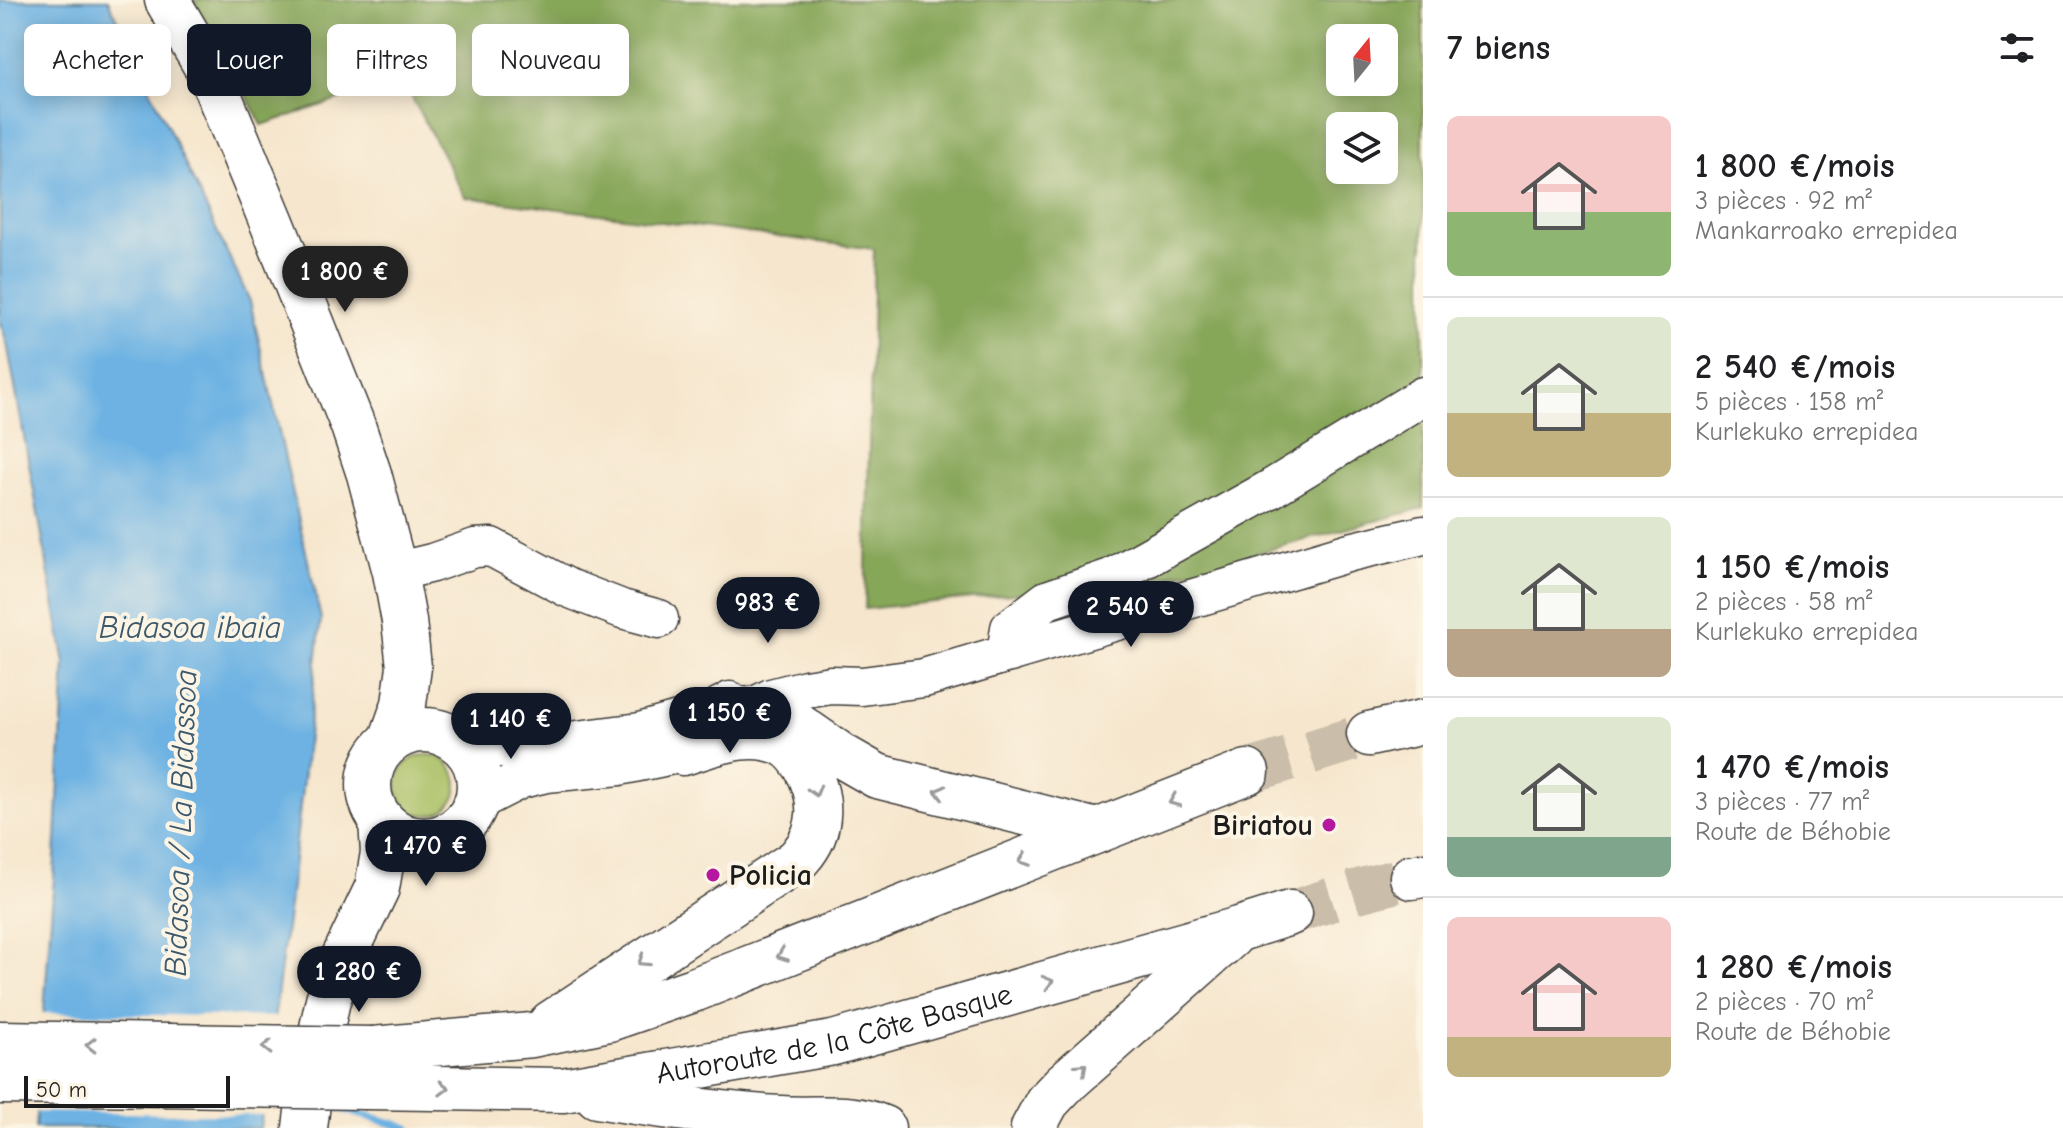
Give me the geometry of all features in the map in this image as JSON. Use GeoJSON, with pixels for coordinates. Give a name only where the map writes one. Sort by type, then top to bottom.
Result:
{"type":"FeatureCollection","features":[{"type":"Feature","properties":{"kind":"main road"},"geometry":{"type":"LineString","coordinates":[[167,0],[209,71],[357,438],[380,511],[395,572],[409,667],[404,704],[391,741]]}},
{"type":"Feature","properties":{"kind":"main road"},"geometry":{"type":"LineString","coordinates":[[409,667],[424,702],[471,756],[478,770],[480,785],[478,801],[471,815],[450,835],[420,841],[392,830],[381,820],[369,793],[369,778],[381,751],[391,741],[417,730],[453,738]]}},
{"type":"Feature","properties":{"kind":"main road"},"geometry":{"type":"LineString","coordinates":[[735,709],[754,710],[796,724],[877,776],[1097,831]]}},
{"type":"Feature","properties":{"kind":"main road"},"geometry":{"type":"LineString","coordinates":[[1369,734],[1423,722]]}},
{"type":"Feature","properties":{"kind":"main road"},"geometry":{"type":"LineString","coordinates":[[532,1035],[780,872],[799,859],[807,848],[820,813],[817,794],[810,774],[786,745],[762,738],[733,737],[683,753]]}},
{"type":"Feature","properties":{"kind":"main road"},"geometry":{"type":"LineString","coordinates":[[0,1043],[167,1065],[370,1068],[609,1019],[696,989],[1247,772]]}},
{"type":"Feature","properties":{"kind":"main road"},"geometry":{"type":"LineString","coordinates":[[305,1128],[311,1079],[328,1000],[342,961],[377,888],[383,853],[381,820]]}},
{"type":"Feature","properties":{"kind":"main road"},"geometry":{"type":"LineString","coordinates":[[377,888],[404,861],[435,840]]}},
{"type":"Feature","properties":{"kind":"main road","name":"Autoroute de la Côte Basque"},"geometry":{"type":"LineString","coordinates":[[370,1068],[563,1090],[833,1043],[1290,913]]}},
{"type":"Feature","properties":{"kind":"main road"},"geometry":{"type":"LineString","coordinates":[[1033,1128],[1047,1102],[1063,1085],[1239,929]]}},
{"type":"Feature","properties":{"kind":"main road"},"geometry":{"type":"LineString","coordinates":[[0,1082],[167,1065]]}},
{"type":"Feature","properties":{"kind":"main road"},"geometry":{"type":"LineString","coordinates":[[563,1090],[683,1110],[784,1119],[851,1119],[867,1121],[883,1128]]}},
{"type":"Feature","properties":{"kind":"street"},"geometry":{"type":"LineString","coordinates":[[1010,653],[1010,628],[1047,600],[1111,578],[1272,488],[1423,396]]}},
{"type":"Feature","properties":{"kind":"street"},"geometry":{"type":"LineString","coordinates":[[453,738],[485,748],[514,748],[640,732],[806,689],[924,678],[1350,552],[1423,535]]}},
{"type":"Feature","properties":{"kind":"street"},"geometry":{"type":"LineString","coordinates":[[395,572],[475,548],[491,547],[568,588],[622,609],[659,619]]}},
{"type":"Feature","properties":{"kind":"street"},"geometry":{"type":"LineString","coordinates":[[478,801],[521,779],[546,773],[620,766],[683,753],[735,709]]}},
{"type":"Feature","properties":{"kind":"green space"},"geometry":{"type":"Polygon","coordinates":[[[194,0],[1423,0],[1423,508],[1161,579],[865,609],[874,249],[465,197],[411,96],[456,96],[456,24],[327,24],[327,96],[350,96],[262,125],[246,96],[311,96],[311,24],[207,24],[194,0]]]}},
{"type":"Feature","properties":{"kind":"green space"},"geometry":{"type":"Polygon","coordinates":[[[427,755],[439,757],[448,764],[455,773],[455,797],[448,806],[439,813],[427,815],[415,813],[406,806],[399,797],[397,785],[399,773],[406,764],[415,757],[427,755]]]}},
{"type":"Feature","properties":{"kind":"water","name":"Bidasoa ibaia"},"geometry":{"type":"Polygon","coordinates":[[[0,0],[108,0],[119,24],[24,24],[24,96],[153,96],[250,301],[321,619],[260,1128],[35,1128],[54,877],[65,663],[7,343],[0,323],[0,0]]]}},
{"type":"Feature","properties":{"kind":"pier"},"geometry":{"type":"Polygon","coordinates":[[[40,1013],[279,1017],[266,1115],[32,1112],[40,1013]]]}},
{"type":"Feature","properties":{"kind":"waterway"},"geometry":{"type":"LineString","coordinates":[[333,1106],[408,1128]]}},
{"type":"Feature","properties":{"kind":"tunnel"},"geometry":{"type":"LineString","coordinates":[[1247,772],[1369,734]]}},
{"type":"Feature","properties":{"kind":"tunnel"},"geometry":{"type":"LineString","coordinates":[[1290,913],[1412,877]]}},
{"type":"Feature","properties":{"kind":"place","name":"Biriatou"},"geometry":{"type":"Point","coordinates":[1329,825]}},
{"type":"Feature","properties":{"kind":"place","name":"Policia"},"geometry":{"type":"Point","coordinates":[713,875]}},
{"type":"Feature","properties":{"kind":"water label","name":"Bidasoa / La Bidassoa"},"geometry":{"type":"Point","coordinates":[180,823]}}]}
